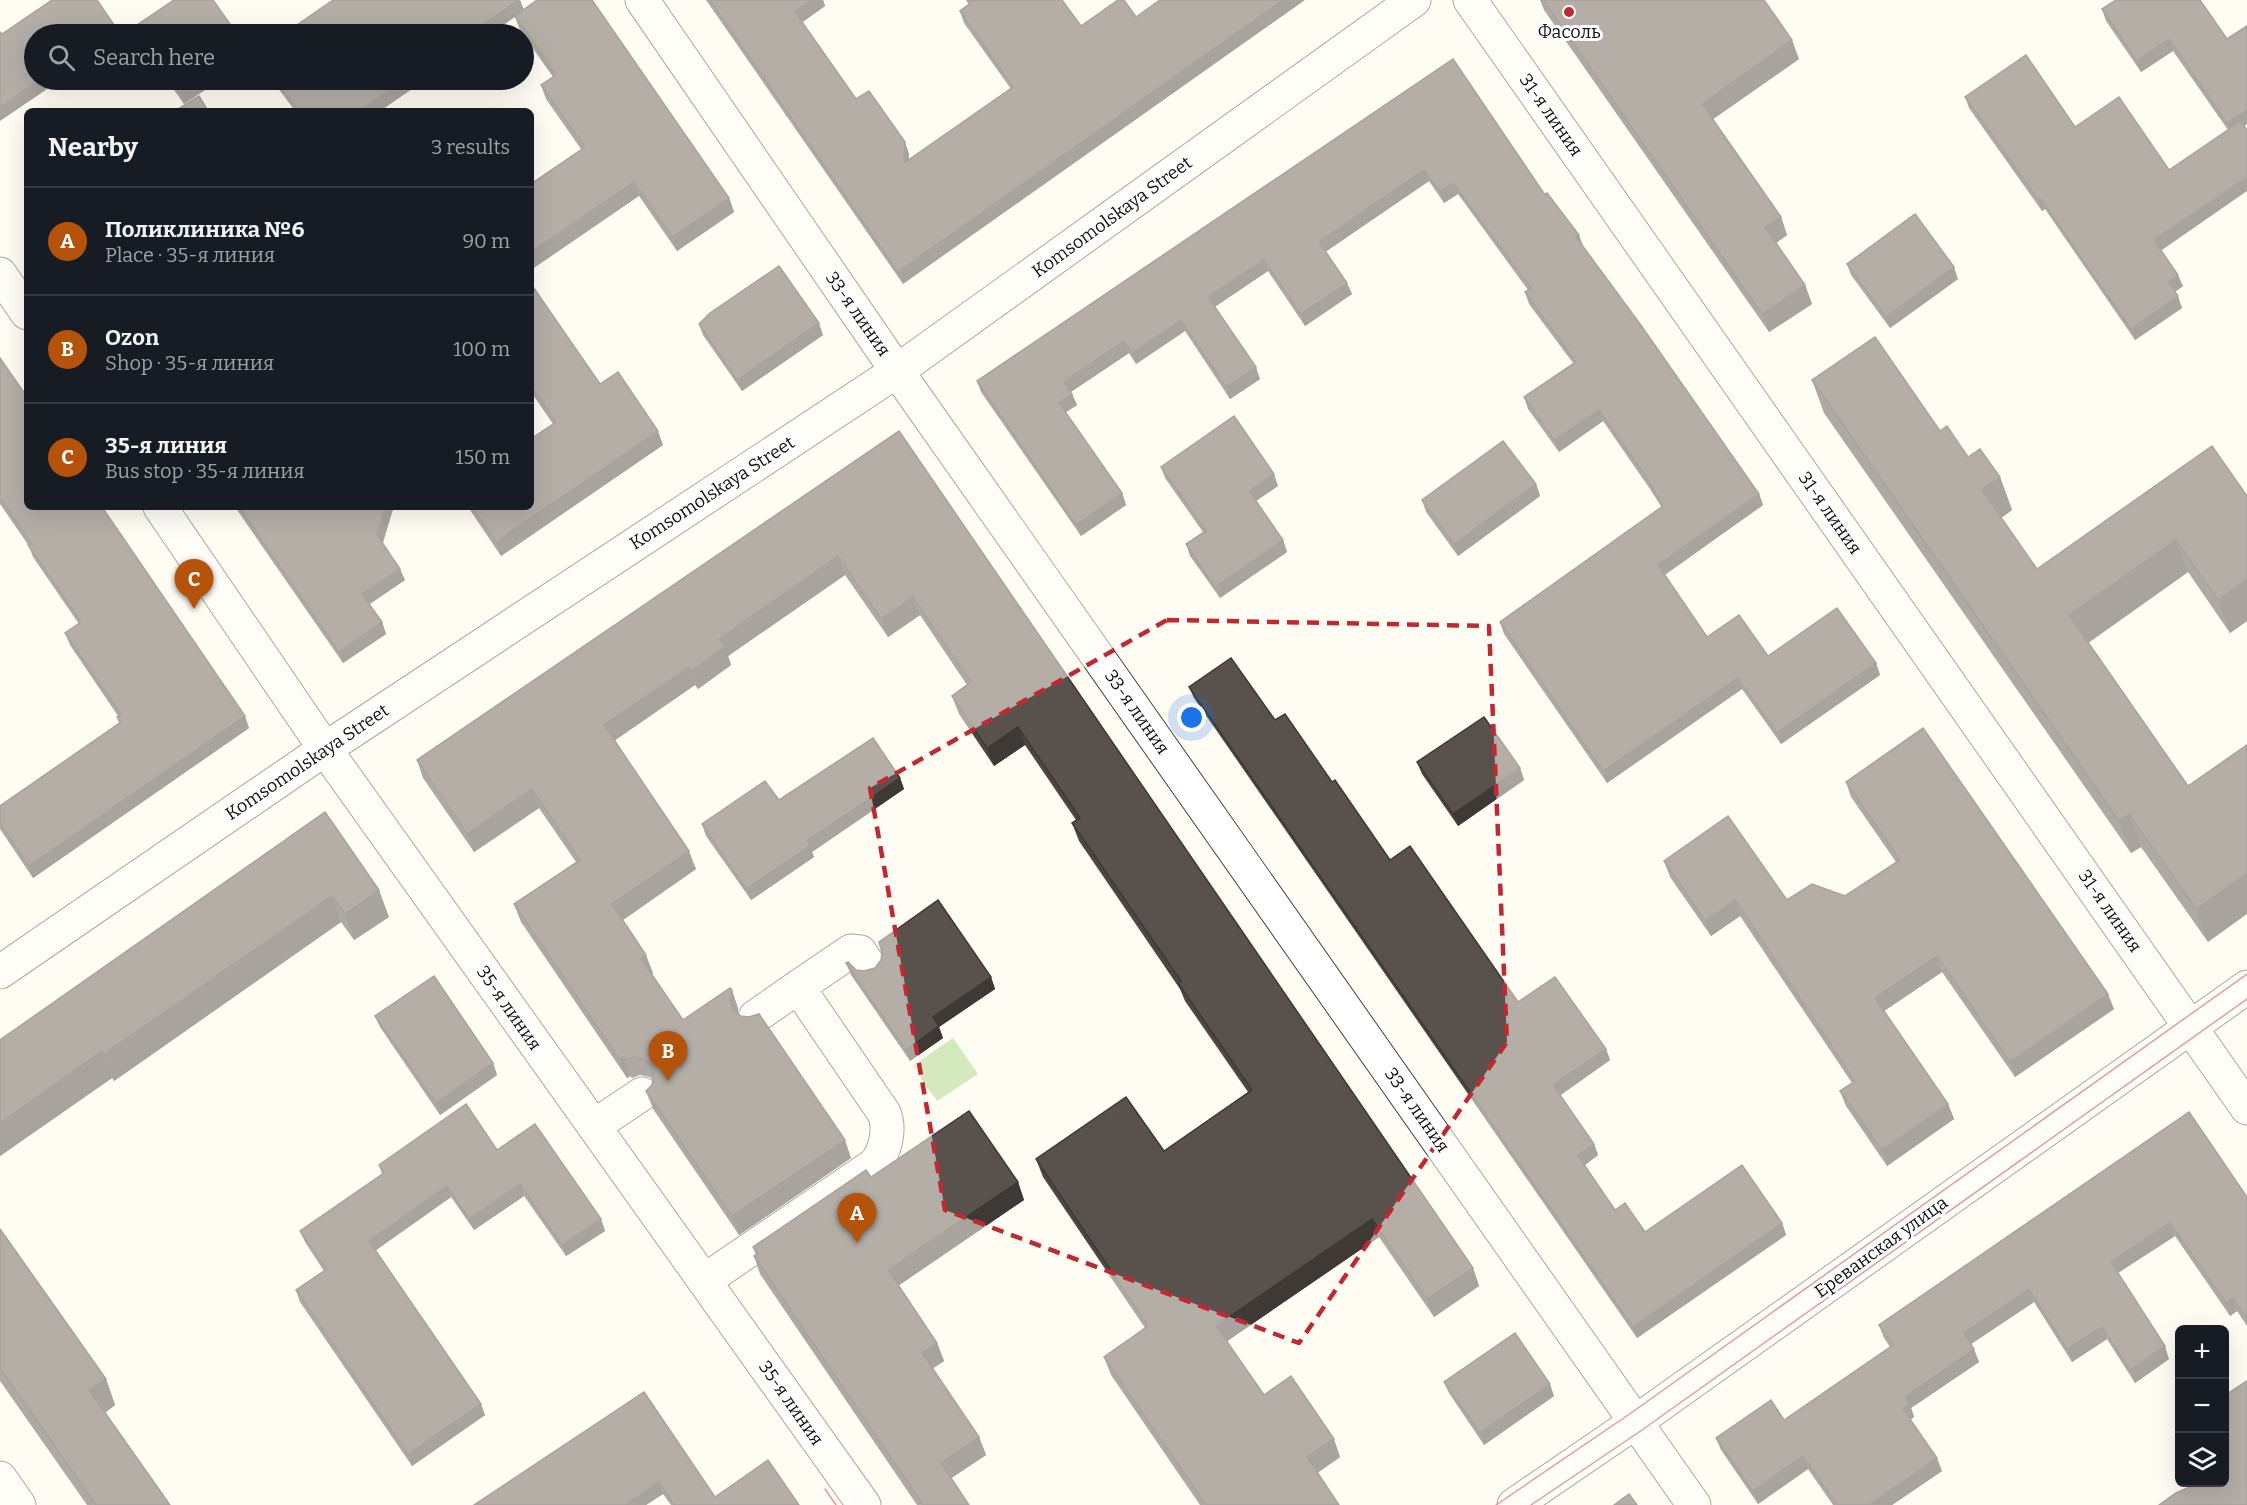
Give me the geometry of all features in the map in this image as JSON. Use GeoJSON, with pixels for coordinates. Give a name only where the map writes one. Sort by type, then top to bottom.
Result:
{"type":"FeatureCollection","features":[{"type":"Feature","properties":{"kind":"street","name":"33-я линия"},"geometry":{"type":"LineString","coordinates":[[642,0],[897,371],[1694,1505]]}},
{"type":"Feature","properties":{"kind":"street","name":"Komsomolskaya Street"},"geometry":{"type":"LineString","coordinates":[[0,972],[325,749],[897,371],[1414,0]]}},
{"type":"Feature","properties":{"kind":"street","name":"31-я линия"},"geometry":{"type":"LineString","coordinates":[[1470,0],[2247,1108]]}},
{"type":"Feature","properties":{"kind":"street"},"geometry":{"type":"LineString","coordinates":[[0,274],[24,310]]}},
{"type":"Feature","properties":{"kind":"street","name":"35-я линия"},"geometry":{"type":"LineString","coordinates":[[162,510],[325,749],[864,1505]]}},
{"type":"Feature","properties":{"kind":"street"},"geometry":{"type":"LineString","coordinates":[[755,1017],[851,951],[860,952],[868,964]]}},
{"type":"Feature","properties":{"kind":"street"},"geometry":{"type":"LineString","coordinates":[[704,1281],[874,1165],[883,1151],[887,1128],[884,1113],[798,987]]}},
{"type":"Feature","properties":{"kind":"street","name":"Ереванская улица"},"geometry":{"type":"LineString","coordinates":[[1514,1505],[1636,1421],[2247,987]]}},
{"type":"Feature","properties":{"kind":"street"},"geometry":{"type":"LineString","coordinates":[[594,1126],[642,1094]]}},
{"type":"Feature","properties":{"kind":"street"},"geometry":{"type":"LineString","coordinates":[[0,1478],[19,1505]]}},
{"type":"Feature","properties":{"kind":"highlighted area"},"geometry":{"type":"Polygon","coordinates":[[[1167,620],[1489,626],[1507,1042],[1299,1343],[945,1210],[870,788],[1167,620]]]}},
{"type":"Feature","properties":{"kind":"green space"},"geometry":{"type":"Polygon","coordinates":[[[953,1038],[978,1074],[937,1101],[912,1066],[953,1038]]]}},
{"type":"Feature","properties":{"kind":"building"},"geometry":{"type":"Polygon","coordinates":[[[52,0],[97,0],[114,24],[24,24],[25,90],[0,107],[0,32],[2,34],[52,0]]]}},
{"type":"Feature","properties":{"kind":"building"},"geometry":{"type":"Polygon","coordinates":[[[174,0],[213,0],[230,24],[138,24],[174,0]]]}},
{"type":"Feature","properties":{"kind":"building"},"geometry":{"type":"Polygon","coordinates":[[[333,0],[519,0],[484,24],[298,24],[333,0]]]}},
{"type":"Feature","properties":{"kind":"building"},"geometry":{"type":"Polygon","coordinates":[[[537,0],[592,0],[729,198],[672,237],[634,182],[534,250],[534,182],[585,147],[541,85],[556,75],[534,43],[534,24],[521,24],[515,16],[537,0]]]}},
{"type":"Feature","properties":{"kind":"building"},"geometry":{"type":"Polygon","coordinates":[[[710,0],[812,0],[795,12],[856,99],[869,91],[905,142],[904,163],[1013,87],[960,11],[972,2],[970,0],[1062,0],[1081,26],[1118,0],[1124,0],[1136,17],[1160,0],[1283,0],[898,272],[710,0]]]}},
{"type":"Feature","properties":{"kind":"building"},"geometry":{"type":"Polygon","coordinates":[[[1543,0],[1764,0],[1792,40],[1702,104],[1781,217],[1765,227],[1805,285],[1762,314],[1543,0]]]}},
{"type":"Feature","properties":{"kind":"building"},"geometry":{"type":"Polygon","coordinates":[[[2116,0],[2200,0],[2227,39],[2247,26],[2247,110],[2227,123],[2169,39],[2137,61],[2102,9],[2116,0]]]}},
{"type":"Feature","properties":{"kind":"building"},"geometry":{"type":"Polygon","coordinates":[[[2026,55],[2075,127],[2119,97],[2169,170],[2241,121],[2247,130],[2247,177],[2154,240],[2178,275],[2168,282],[2178,296],[2131,329],[2040,198],[2038,199],[1965,97],[2026,55]]]}},
{"type":"Feature","properties":{"kind":"building"},"geometry":{"type":"Polygon","coordinates":[[[1453,59],[1545,195],[1547,193],[1579,235],[1576,237],[1759,494],[1658,565],[1707,637],[1739,615],[1768,656],[1837,608],[1876,663],[1777,733],[1738,678],[1603,771],[1500,622],[1663,506],[1646,477],[1599,410],[1554,440],[1524,397],[1576,362],[1525,292],[1531,288],[1453,183],[1440,192],[1424,170],[1319,242],[1347,283],[1301,314],[1264,260],[1208,297],[1256,367],[1226,387],[1181,320],[1132,353],[1124,341],[1064,382],[1072,394],[1059,403],[1122,493],[1076,525],[977,381],[1453,59]]]}},
{"type":"Feature","properties":{"kind":"building"},"geometry":{"type":"Polygon","coordinates":[[[283,90],[390,90],[363,108],[296,108],[283,90]]]}},
{"type":"Feature","properties":{"kind":"building"},"geometry":{"type":"Polygon","coordinates":[[[199,96],[206,108],[180,108],[199,96]]]}},
{"type":"Feature","properties":{"kind":"building"},"geometry":{"type":"Polygon","coordinates":[[[1915,214],[1954,267],[1886,317],[1847,264],[1915,214]]]}},
{"type":"Feature","properties":{"kind":"building"},"geometry":{"type":"Polygon","coordinates":[[[779,266],[819,323],[737,380],[699,324],[710,313],[779,266]]]}},
{"type":"Feature","properties":{"kind":"building"},"geometry":{"type":"Polygon","coordinates":[[[534,288],[600,384],[618,372],[658,431],[496,542],[474,510],[534,510],[534,437],[556,422],[534,390],[534,288]]]}},
{"type":"Feature","properties":{"kind":"building"},"geometry":{"type":"Polygon","coordinates":[[[1875,337],[1940,431],[1947,426],[1968,457],[1980,449],[2000,477],[1982,490],[2037,569],[2212,446],[2247,496],[2247,579],[2218,600],[2176,540],[2069,615],[2188,786],[2247,745],[2247,873],[2196,909],[2129,814],[2119,821],[1812,380],[1875,337]]]}},
{"type":"Feature","properties":{"kind":"building"},"geometry":{"type":"Polygon","coordinates":[[[0,358],[24,393],[24,510],[104,510],[245,716],[29,866],[0,823],[0,806],[121,722],[117,717],[121,714],[65,633],[81,622],[28,545],[31,543],[0,498],[0,358]]]}},
{"type":"Feature","properties":{"kind":"building"},"geometry":{"type":"Polygon","coordinates":[[[1234,416],[1274,474],[1249,491],[1283,540],[1215,587],[1186,544],[1206,531],[1161,467],[1234,416]]]}},
{"type":"Feature","properties":{"kind":"building"},"geometry":{"type":"Polygon","coordinates":[[[899,431],[1473,1268],[1427,1299],[1372,1219],[1216,1326],[1264,1395],[1291,1376],[1334,1439],[1307,1457],[1339,1505],[1206,1505],[1104,1357],[1148,1326],[1036,1159],[1126,1097],[1164,1151],[1252,1090],[1178,983],[1181,981],[1072,823],[1080,818],[1018,727],[987,748],[952,696],[971,682],[913,597],[881,619],[838,556],[719,639],[725,647],[691,671],[689,667],[604,725],[689,851],[612,904],[646,955],[641,959],[683,1020],[730,988],[733,1010],[741,1016],[749,1017],[759,1014],[845,1140],[732,1216],[646,1091],[652,1085],[654,1075],[651,1065],[643,1059],[634,1057],[625,1060],[624,1057],[620,1060],[514,904],[580,860],[532,789],[467,834],[417,760],[899,431]]]}},
{"type":"Feature","properties":{"kind":"building"},"geometry":{"type":"Polygon","coordinates":[[[1503,441],[1536,484],[1454,544],[1422,500],[1503,441]]]}},
{"type":"Feature","properties":{"kind":"building"},"geometry":{"type":"Polygon","coordinates":[[[241,510],[385,510],[377,535],[400,569],[362,594],[382,622],[339,652],[241,510]]]}},
{"type":"Feature","properties":{"kind":"building"},"geometry":{"type":"Polygon","coordinates":[[[1231,658],[1275,720],[1285,714],[1332,782],[1335,780],[1390,860],[1410,846],[1518,1002],[1555,977],[1606,1049],[1553,1085],[1594,1144],[1578,1156],[1615,1210],[1625,1203],[1645,1232],[1742,1165],[1782,1223],[1633,1327],[1189,687],[1231,658]]]}},
{"type":"Feature","properties":{"kind":"building"},"geometry":{"type":"Polygon","coordinates":[[[1484,717],[1520,768],[1453,814],[1417,762],[1484,717]]]}},
{"type":"Feature","properties":{"kind":"building"},"geometry":{"type":"Polygon","coordinates":[[[1923,728],[2108,994],[2010,1062],[1937,956],[1875,998],[1948,1104],[1882,1150],[1840,1091],[1855,1081],[1735,900],[1705,921],[1664,861],[1728,816],[1787,900],[1812,884],[1845,896],[1900,860],[1846,782],[1923,728]]]}},
{"type":"Feature","properties":{"kind":"building"},"geometry":{"type":"Polygon","coordinates":[[[873,738],[900,778],[807,841],[810,846],[746,889],[702,824],[765,781],[779,800],[873,738]]]}},
{"type":"Feature","properties":{"kind":"building"},"geometry":{"type":"Polygon","coordinates":[[[325,812],[379,890],[345,914],[332,896],[104,1054],[102,1051],[0,1123],[0,1040],[325,812]]]}},
{"type":"Feature","properties":{"kind":"building"},"geometry":{"type":"Polygon","coordinates":[[[938,900],[991,977],[933,1017],[939,1026],[906,1050],[846,963],[848,962],[856,970],[864,971],[875,968],[881,960],[882,952],[879,942],[938,900]]]}},
{"type":"Feature","properties":{"kind":"building"},"geometry":{"type":"Polygon","coordinates":[[[434,976],[493,1063],[436,1103],[375,1016],[434,976]]]}},
{"type":"Feature","properties":{"kind":"building"},"geometry":{"type":"Polygon","coordinates":[[[466,1104],[497,1150],[535,1124],[601,1219],[562,1245],[520,1184],[469,1219],[447,1186],[369,1241],[481,1404],[408,1454],[296,1290],[327,1269],[300,1231],[384,1173],[379,1165],[466,1104]]]}},
{"type":"Feature","properties":{"kind":"building"},"geometry":{"type":"Polygon","coordinates":[[[969,1111],[1018,1182],[888,1270],[937,1343],[922,1353],[979,1437],[941,1463],[969,1505],[923,1505],[754,1256],[758,1254],[753,1247],[866,1170],[871,1177],[969,1111]]]}},
{"type":"Feature","properties":{"kind":"building"},"geometry":{"type":"Polygon","coordinates":[[[2189,1112],[2247,1197],[2247,1320],[2233,1298],[2226,1303],[2170,1223],[2111,1262],[2165,1346],[2130,1370],[2102,1327],[2067,1349],[2029,1289],[1964,1333],[1974,1349],[1905,1397],[1910,1404],[1903,1409],[1937,1458],[1869,1505],[1837,1505],[1803,1456],[1753,1491],[1716,1438],[1771,1400],[1784,1420],[1893,1345],[1879,1325],[2189,1112]]]}},
{"type":"Feature","properties":{"kind":"building"},"geometry":{"type":"Polygon","coordinates":[[[0,1229],[106,1379],[89,1390],[170,1505],[96,1505],[0,1368],[0,1229]]]}},
{"type":"Feature","properties":{"kind":"building"},"geometry":{"type":"Polygon","coordinates":[[[1515,1333],[1550,1384],[1480,1433],[1444,1382],[1515,1333]]]}},
{"type":"Feature","properties":{"kind":"building"},"geometry":{"type":"Polygon","coordinates":[[[2247,1381],[2247,1505],[2159,1505],[2190,1487],[2229,1487],[2229,1393],[2247,1381]]]}},
{"type":"Feature","properties":{"kind":"building"},"geometry":{"type":"Polygon","coordinates":[[[644,1392],[715,1497],[768,1460],[799,1505],[674,1505],[659,1482],[625,1505],[474,1505],[644,1392]]]}},
{"type":"Feature","properties":{"kind":"building"},"geometry":{"type":"Polygon","coordinates":[[[1629,1494],[1637,1505],[1614,1505],[1629,1494]]]}},
{"type":"Feature","properties":{"kind":"tram line"},"geometry":{"type":"LineString","coordinates":[[1496,1505],[1631,1413],[2247,974]]}},
{"type":"Feature","properties":{"kind":"tram line"},"geometry":{"type":"LineString","coordinates":[[1531,1505],[1642,1430],[2247,999]]}},
{"type":"Feature","properties":{"kind":"tram line"},"geometry":{"type":"LineString","coordinates":[[825,1489],[836,1505]]}},
{"type":"Feature","properties":{"kind":"place","name":"Фасоль"},"geometry":{"type":"Point","coordinates":[1569,12]}},
{"type":"Feature","properties":{"kind":"place","name":"35-я линия"},"geometry":{"type":"Point","coordinates":[194,609]}},
{"type":"Feature","properties":{"kind":"place","name":"Ozon"},"geometry":{"type":"Point","coordinates":[668,1081]}},
{"type":"Feature","properties":{"kind":"place","name":"Поликлиника №6"},"geometry":{"type":"Point","coordinates":[857,1243]}}]}
